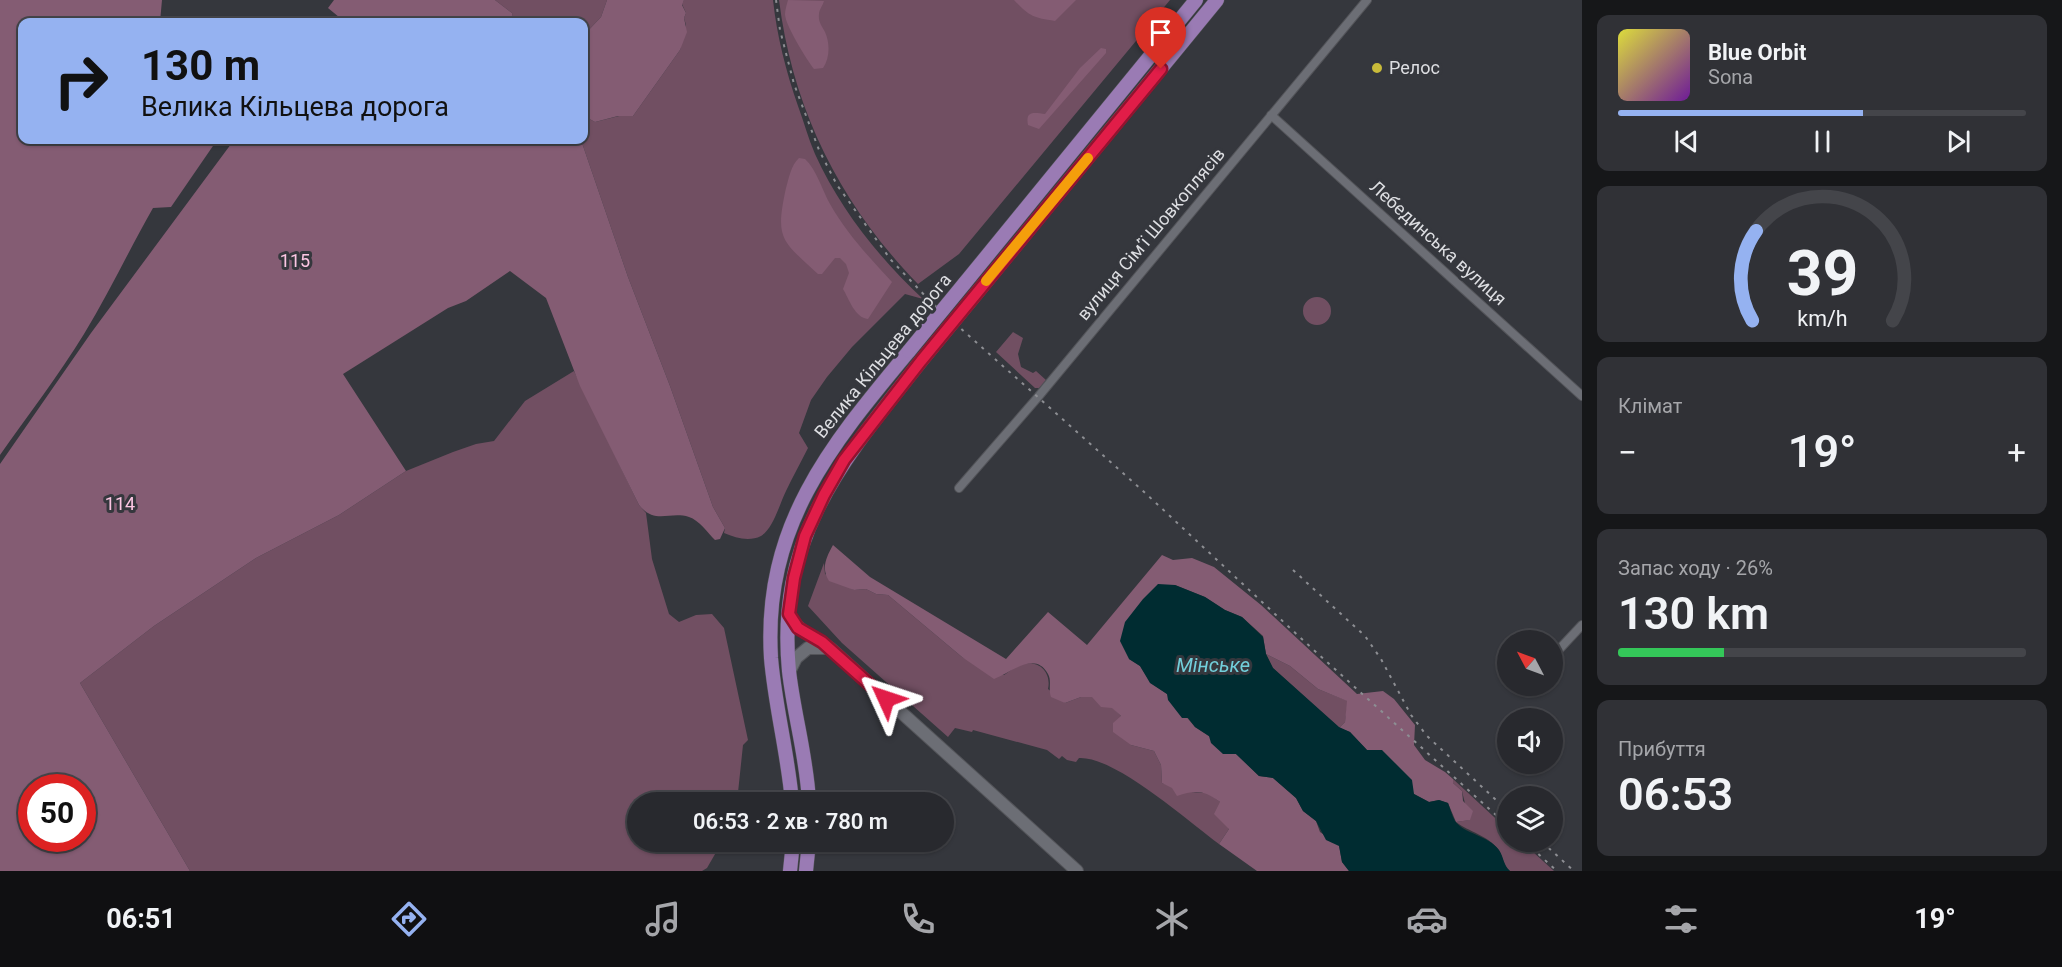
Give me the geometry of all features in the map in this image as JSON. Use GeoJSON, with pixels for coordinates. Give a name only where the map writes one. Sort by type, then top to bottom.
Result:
{"type":"FeatureCollection","features":[{"type":"Feature","properties":{"kind":"main road","name":"Велика Кільцева дорога"},"geometry":{"type":"LineString","coordinates":[[791,792],[772,660],[771,621],[779,566],[790,527],[811,481],[846,429],[1196,0]]}},
{"type":"Feature","properties":{"kind":"main road","name":"Велика Кільцева дорога"},"geometry":{"type":"LineString","coordinates":[[807,792],[789,672],[789,614],[798,556],[824,495],[844,460],[921,361],[1217,0]]}},
{"type":"Feature","properties":{"kind":"main road"},"geometry":{"type":"LineString","coordinates":[[789,614],[798,628],[829,648],[1077,871]]}},
{"type":"Feature","properties":{"kind":"main road"},"geometry":{"type":"LineString","coordinates":[[789,672],[796,658],[808,648],[829,648]]}},
{"type":"Feature","properties":{"kind":"main road"},"geometry":{"type":"LineString","coordinates":[[790,871],[792,852]]}},
{"type":"Feature","properties":{"kind":"main road"},"geometry":{"type":"LineString","coordinates":[[806,871],[808,852]]}},
{"type":"Feature","properties":{"kind":"street","name":"вулиця Сімʼї Шовкоплясів"},"geometry":{"type":"LineString","coordinates":[[959,488],[1038,397],[1367,0]]}},
{"type":"Feature","properties":{"kind":"street","name":"Лебединська вулиця"},"geometry":{"type":"LineString","coordinates":[[1271,115],[1582,396]]}},
{"type":"Feature","properties":{"kind":"street"},"geometry":{"type":"LineString","coordinates":[[1563,645],[1582,625]]}},
{"type":"Feature","properties":{"kind":"shaded area"},"geometry":{"type":"Polygon","coordinates":[[[495,0],[607,0],[601,17],[588,31],[588,18],[513,18],[512,13],[495,0]]]}},
{"type":"Feature","properties":{"kind":"shaded area"},"geometry":{"type":"Polygon","coordinates":[[[684,0],[773,0],[790,80],[810,142],[825,174],[836,194],[876,250],[923,299],[905,294],[852,347],[827,377],[811,400],[799,433],[808,448],[769,528],[761,536],[752,539],[738,538],[724,533],[725,528],[713,507],[628,277],[582,144],[588,144],[588,118],[595,122],[619,116],[633,116],[680,50],[686,25],[684,18],[686,13],[682,4],[684,0]]]}},
{"type":"Feature","properties":{"kind":"shaded area"},"geometry":{"type":"Polygon","coordinates":[[[779,0],[1170,0],[959,254],[918,284],[890,254],[866,222],[844,189],[825,154],[796,80],[779,0]]]}},
{"type":"Feature","properties":{"kind":"shaded area"},"geometry":{"type":"Polygon","coordinates":[[[1317,297],[1327,301],[1331,311],[1327,321],[1317,325],[1307,321],[1303,311],[1307,301],[1317,297]]]}},
{"type":"Feature","properties":{"kind":"shaded area"},"geometry":{"type":"Polygon","coordinates":[[[1013,332],[1023,338],[1018,354],[1021,367],[1033,373],[1036,371],[1046,380],[1039,388],[1035,388],[996,352],[1013,332]]]}},
{"type":"Feature","properties":{"kind":"shaded area"},"geometry":{"type":"Polygon","coordinates":[[[574,371],[639,505],[646,513],[652,559],[669,614],[679,622],[696,615],[712,614],[724,628],[748,740],[743,745],[738,792],[627,792],[627,852],[716,852],[707,868],[702,871],[190,871],[80,683],[154,626],[256,558],[339,515],[406,471],[476,444],[494,441],[525,401],[574,371]]]}},
{"type":"Feature","properties":{"kind":"shaded area"},"geometry":{"type":"Polygon","coordinates":[[[824,563],[825,574],[854,590],[866,589],[876,594],[888,595],[962,657],[1004,675],[1020,665],[1033,663],[1046,672],[1048,689],[1065,703],[1081,697],[1093,697],[1112,707],[1121,716],[1131,745],[1154,751],[1161,765],[1162,783],[1191,792],[1206,793],[1138,735],[1220,802],[1229,829],[1219,844],[1151,792],[1112,768],[1094,760],[1079,758],[1076,762],[1062,756],[1059,759],[1047,750],[973,730],[972,732],[955,728],[948,737],[842,643],[808,606],[824,563]]]}},
{"type":"Feature","properties":{"kind":"shaded area"},"geometry":{"type":"Polygon","coordinates":[[[1266,654],[1290,666],[1318,689],[1348,701],[1345,722],[1339,728],[1273,668],[1266,654]]]}},
{"type":"Feature","properties":{"kind":"shaded area"},"geometry":{"type":"Polygon","coordinates":[[[1453,779],[1497,820],[1497,848],[1456,822],[1469,820],[1462,791],[1453,783],[1453,779]]]}},
{"type":"Feature","properties":{"kind":"shaded area"},"geometry":{"type":"Polygon","coordinates":[[[1500,852],[1533,852],[1554,871],[1510,871],[1500,852]]]}},
{"type":"Feature","properties":{"kind":"green space"},"geometry":{"type":"Polygon","coordinates":[[[0,0],[162,0],[160,18],[18,18],[18,144],[214,144],[171,207],[153,208],[84,334],[0,455],[0,0]]]}},
{"type":"Feature","properties":{"kind":"green space"},"geometry":{"type":"Polygon","coordinates":[[[334,0],[495,0],[512,13],[513,18],[340,18],[328,8],[334,0]]]}},
{"type":"Feature","properties":{"kind":"green space"},"geometry":{"type":"Polygon","coordinates":[[[607,0],[684,0],[682,5],[686,13],[684,18],[687,32],[680,50],[633,116],[618,116],[595,122],[588,118],[588,31],[601,17],[607,0]]]}},
{"type":"Feature","properties":{"kind":"green space"},"geometry":{"type":"Polygon","coordinates":[[[788,0],[824,1],[819,17],[827,36],[828,46],[827,60],[823,68],[814,69],[792,34],[785,14],[788,0]]]}},
{"type":"Feature","properties":{"kind":"green space"},"geometry":{"type":"Polygon","coordinates":[[[1014,0],[1076,0],[1055,21],[1032,15],[1014,0]]]}},
{"type":"Feature","properties":{"kind":"green space"},"geometry":{"type":"Polygon","coordinates":[[[1101,48],[1106,49],[1106,53],[1039,129],[1028,125],[1029,115],[1045,114],[1080,68],[1101,48]]]}},
{"type":"Feature","properties":{"kind":"green space"},"geometry":{"type":"Polygon","coordinates":[[[231,144],[582,144],[628,277],[713,507],[725,528],[720,539],[715,540],[700,524],[689,517],[657,516],[645,511],[639,505],[580,386],[546,298],[510,271],[466,301],[448,308],[343,374],[406,471],[339,515],[256,558],[154,626],[80,683],[190,871],[0,871],[0,464],[91,333],[231,144]]]}},
{"type":"Feature","properties":{"kind":"green space"},"geometry":{"type":"Polygon","coordinates":[[[799,158],[805,159],[809,164],[844,225],[892,282],[868,319],[856,312],[843,289],[849,273],[846,264],[840,258],[835,258],[822,274],[818,274],[796,253],[784,237],[781,218],[786,188],[794,164],[799,158]]]}},
{"type":"Feature","properties":{"kind":"green space"},"geometry":{"type":"Polygon","coordinates":[[[833,545],[870,577],[1006,659],[1048,612],[1087,645],[1162,555],[1173,560],[1192,558],[1214,567],[1261,605],[1357,694],[1383,691],[1394,699],[1415,725],[1414,745],[1425,760],[1445,772],[1462,791],[1463,801],[1473,811],[1470,820],[1456,822],[1448,803],[1439,800],[1429,802],[1414,794],[1350,732],[1339,728],[1345,722],[1347,701],[1318,689],[1290,666],[1266,654],[1263,636],[1242,617],[1225,610],[1205,597],[1175,585],[1129,659],[1140,666],[1151,683],[1167,694],[1195,727],[1236,754],[1259,776],[1273,778],[1296,798],[1303,811],[1316,821],[1320,832],[1339,845],[1342,862],[1349,871],[1257,871],[1219,844],[1229,829],[1214,814],[1220,802],[1199,792],[1177,796],[1172,788],[1162,783],[1161,765],[1154,751],[1131,745],[1113,732],[1113,723],[1121,716],[1112,708],[1101,707],[1092,697],[1081,697],[1065,703],[1051,697],[1048,674],[1043,667],[1036,664],[1022,665],[994,679],[962,657],[888,595],[876,594],[866,589],[854,590],[829,581],[825,572],[825,563],[833,545]]]}},
{"type":"Feature","properties":{"kind":"water","name":"Мінське"},"geometry":{"type":"Polygon","coordinates":[[[1158,584],[1175,585],[1205,597],[1225,610],[1242,617],[1263,637],[1266,654],[1273,668],[1339,727],[1350,732],[1367,750],[1382,750],[1412,780],[1414,794],[1429,802],[1439,800],[1448,803],[1455,821],[1464,829],[1494,845],[1510,871],[1349,871],[1342,862],[1339,846],[1326,840],[1316,821],[1303,811],[1296,798],[1273,778],[1259,776],[1236,754],[1223,754],[1211,743],[1209,736],[1195,727],[1188,718],[1182,718],[1168,700],[1167,694],[1150,683],[1140,666],[1129,659],[1120,641],[1125,622],[1158,584]]]}},
{"type":"Feature","properties":{"kind":"railway"},"geometry":{"type":"LineString","coordinates":[[776,0],[780,30],[794,84],[819,150],[837,185],[891,260],[930,301],[1142,490],[1497,816]]}},
{"type":"Feature","properties":{"kind":"railway"},"geometry":{"type":"LineString","coordinates":[[1293,570],[1365,636],[1381,659],[1411,715],[1427,736],[1497,801]]}},
{"type":"Feature","properties":{"kind":"railway"},"geometry":{"type":"LineString","coordinates":[[1536,852],[1557,871]]}},
{"type":"Feature","properties":{"kind":"railway"},"geometry":{"type":"LineString","coordinates":[[1553,852],[1574,871]]}},
{"type":"Feature","properties":{"kind":"slow traffic"},"geometry":{"type":"LineString","coordinates":[[986,281],[1088,158]]}},
{"type":"Feature","properties":{"kind":"place","name":"Релос"},"geometry":{"type":"Point","coordinates":[1377,68]}},
{"type":"Feature","properties":{"kind":"route"},"geometry":{"type":"LineString","coordinates":[[886,699],[822,642],[798,628],[789,614],[798,556],[815,512],[844,460],[862,435],[1161,69]]}},
{"type":"Feature","properties":{"kind":"park label","name":"115"},"geometry":{"type":"Point","coordinates":[295,261]}},
{"type":"Feature","properties":{"kind":"park label","name":"114"},"geometry":{"type":"Point","coordinates":[120,504]}}]}
